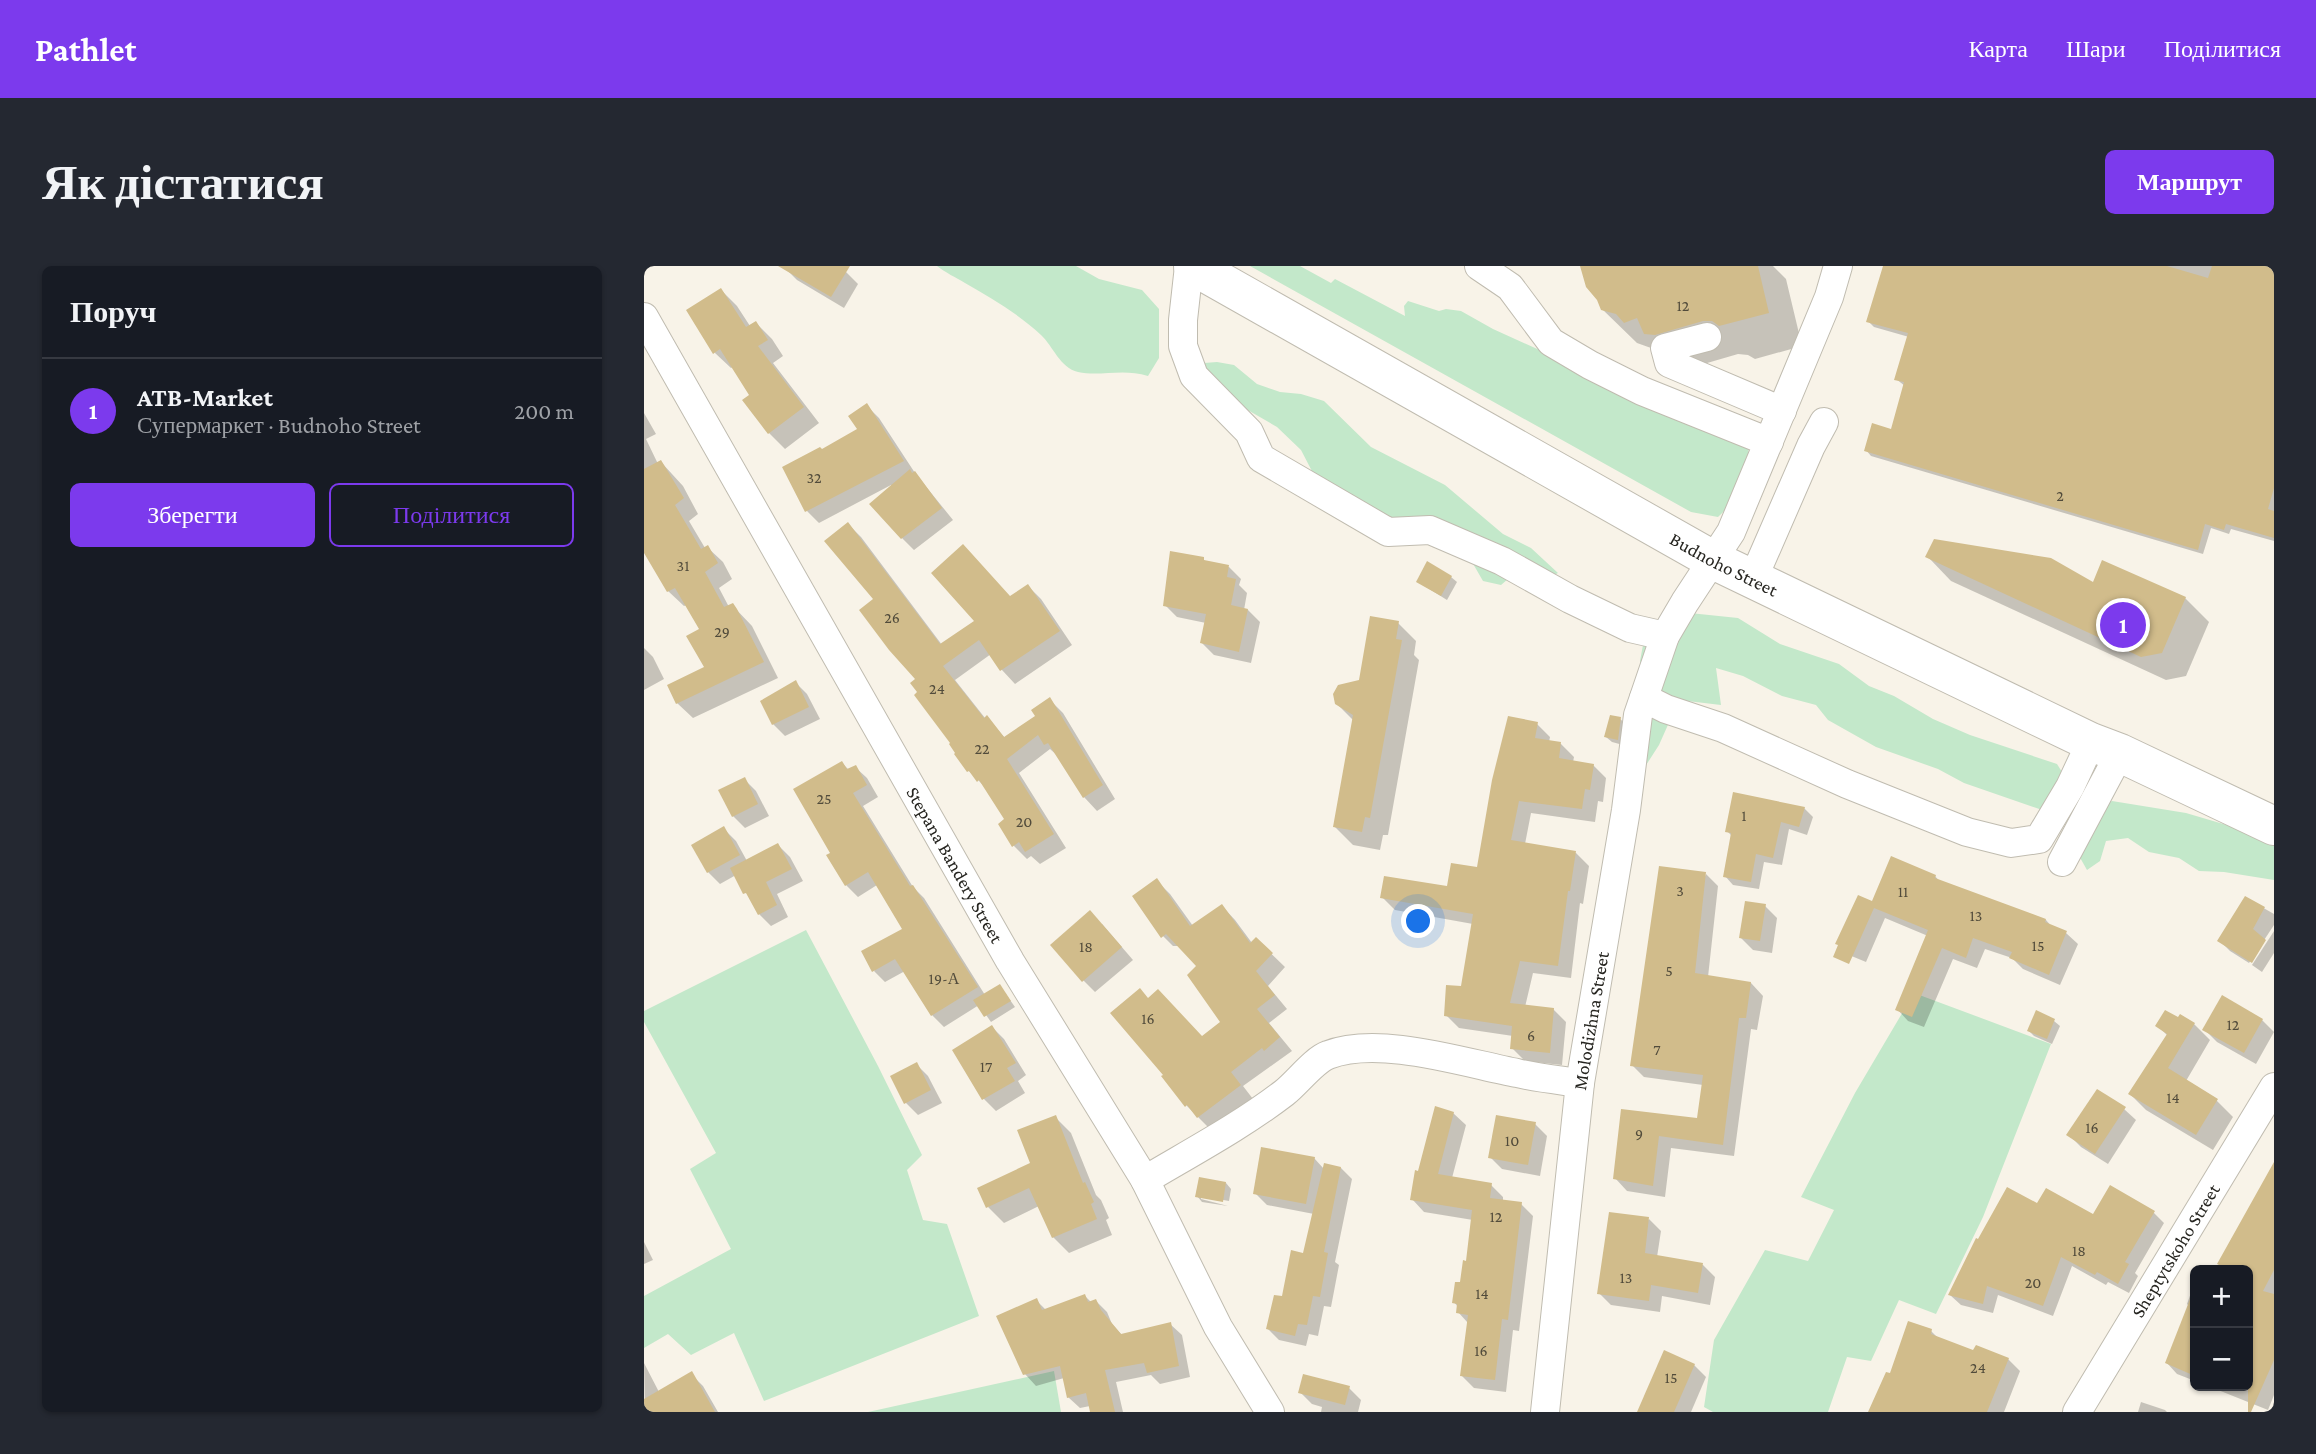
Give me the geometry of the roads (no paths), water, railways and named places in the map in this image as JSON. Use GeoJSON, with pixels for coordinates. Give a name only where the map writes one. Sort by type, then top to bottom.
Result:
{"type":"FeatureCollection","features":[{"type":"Feature","properties":{"kind":"highway","name":"Budnoho Street"},"geometry":{"type":"LineString","coordinates":[[1191,266],[1713,559],[2105,748],[2274,826]]}},
{"type":"Feature","properties":{"kind":"street"},"geometry":{"type":"LineString","coordinates":[[1191,266],[1183,320],[1183,346],[1194,376],[1249,432],[1261,458],[1388,532],[1430,530],[1502,561],[1570,599],[1630,628],[1665,636]]}},
{"type":"Feature","properties":{"kind":"street"},"geometry":{"type":"LineString","coordinates":[[1479,266],[1510,287],[1551,342],[1642,391],[1769,442]]}},
{"type":"Feature","properties":{"kind":"street","name":"Molodizhna Street"},"geometry":{"type":"LineString","coordinates":[[1545,1412],[1580,1083],[1626,810],[1638,715],[1665,636],[1731,532],[1829,297],[1838,266]]}},
{"type":"Feature","properties":{"kind":"street","name":"Stepana Bandery Street"},"geometry":{"type":"LineString","coordinates":[[644,317],[1010,961],[1144,1180],[1218,1327],[1270,1412]]}},
{"type":"Feature","properties":{"kind":"street"},"geometry":{"type":"LineString","coordinates":[[1707,337],[1665,348],[1670,363],[1782,411]]}},
{"type":"Feature","properties":{"kind":"street"},"geometry":{"type":"LineString","coordinates":[[1753,579],[1811,446],[1825,422]]}},
{"type":"Feature","properties":{"kind":"street"},"geometry":{"type":"LineString","coordinates":[[1644,698],[1666,709],[1723,728],[1847,784],[1967,832],[2011,843],[2039,839],[2070,787],[2105,748]]}},
{"type":"Feature","properties":{"kind":"street"},"geometry":{"type":"LineString","coordinates":[[2062,862],[2105,748]]}},
{"type":"Feature","properties":{"kind":"street"},"geometry":{"type":"LineString","coordinates":[[1144,1180],[1220,1136],[1285,1092],[1326,1055],[1354,1049],[1392,1050],[1441,1056],[1517,1074],[1580,1083]]}},
{"type":"Feature","properties":{"kind":"street","name":"Sheptytskoho Street"},"geometry":{"type":"LineString","coordinates":[[2077,1412],[2274,1087]]}},
{"type":"Feature","properties":{"kind":"place","name":"ATB-Market"},"geometry":{"type":"Point","coordinates":[2123,625]}}]}
